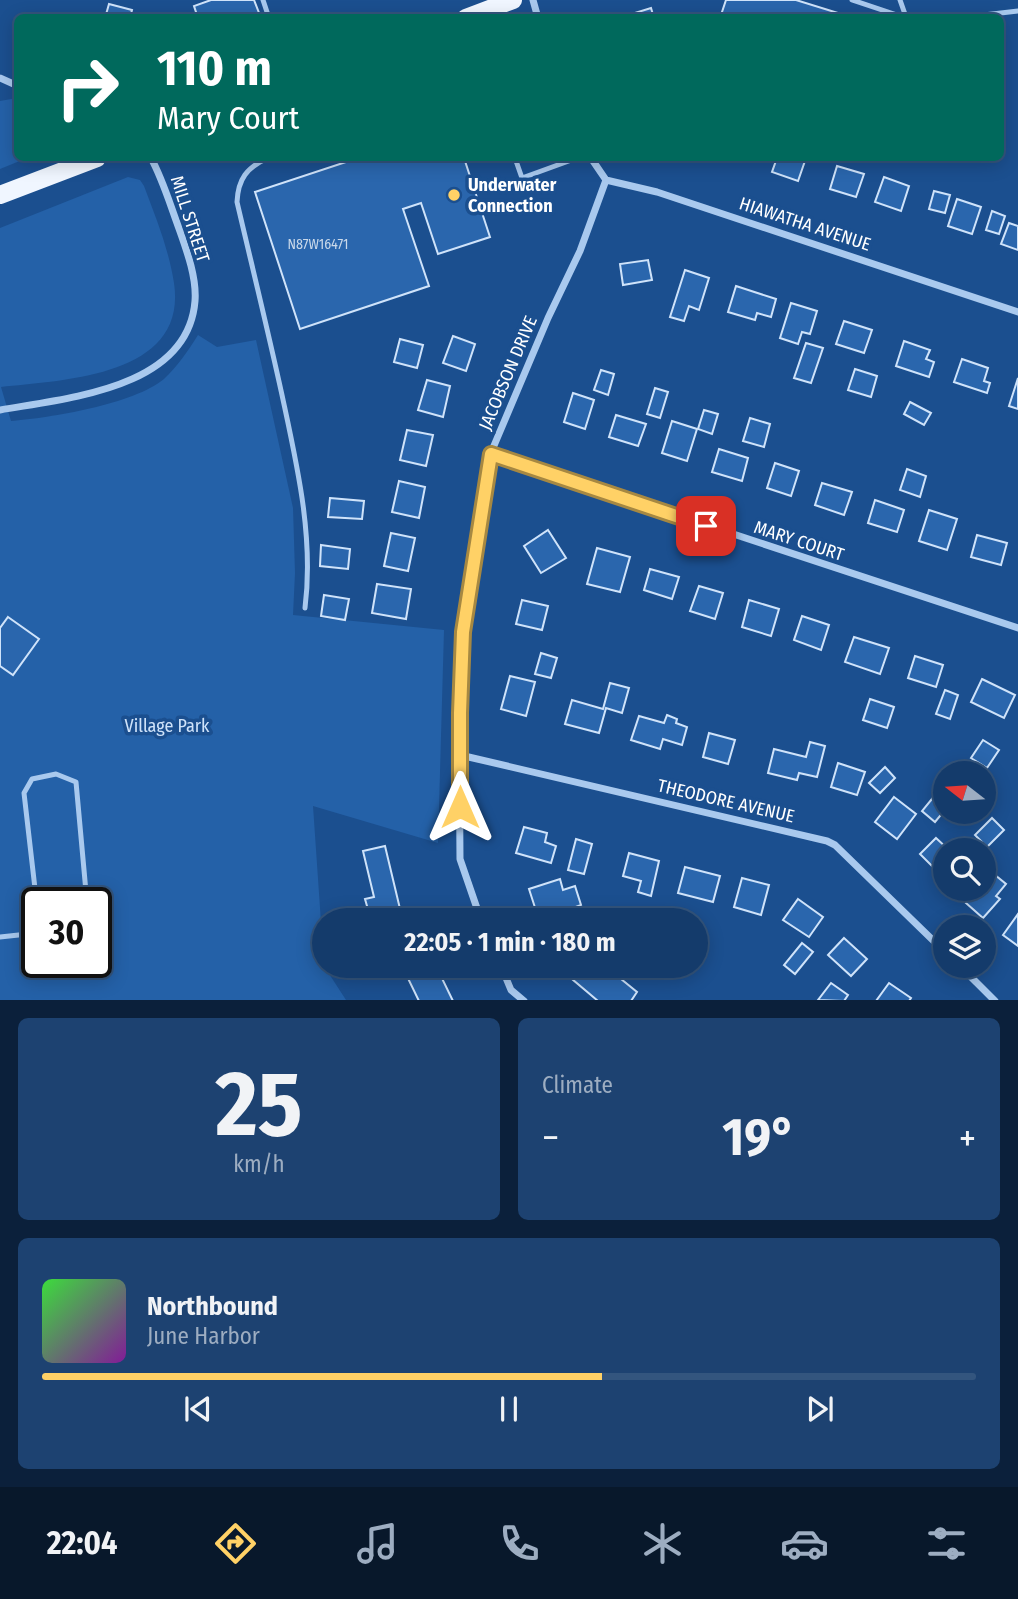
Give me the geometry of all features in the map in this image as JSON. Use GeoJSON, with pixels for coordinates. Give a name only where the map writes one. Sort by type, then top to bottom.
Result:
{"type":"FeatureCollection","features":[{"type":"Feature","properties":{"kind":"main road"},"geometry":{"type":"LineString","coordinates":[[476,14],[513,0]]}},
{"type":"Feature","properties":{"kind":"main road"},"geometry":{"type":"LineString","coordinates":[[0,195],[89,161]]}},
{"type":"Feature","properties":{"kind":"street","name":"MILL STREET"},"geometry":{"type":"LineString","coordinates":[[0,410],[86,395],[132,379],[166,359],[190,327],[195,299],[193,279],[185,245],[152,161]]}},
{"type":"Feature","properties":{"kind":"street"},"geometry":{"type":"LineString","coordinates":[[593,161],[606,180]]}},
{"type":"Feature","properties":{"kind":"street","name":"HIAWATHA AVENUE"},"geometry":{"type":"LineString","coordinates":[[606,180],[657,192],[1018,312]]}},
{"type":"Feature","properties":{"kind":"street","name":"JACOBSON DRIVE"},"geometry":{"type":"LineString","coordinates":[[477,908],[460,859],[463,632],[491,454],[548,318],[580,251],[606,180]]}},
{"type":"Feature","properties":{"kind":"street","name":"MARY COURT"},"geometry":{"type":"LineString","coordinates":[[491,454],[1018,628]]}},
{"type":"Feature","properties":{"kind":"street","name":"THEODORE AVENUE"},"geometry":{"type":"LineString","coordinates":[[460,755],[827,841],[835,845],[933,940]]}},
{"type":"Feature","properties":{"kind":"street"},"geometry":{"type":"LineString","coordinates":[[506,978],[511,990],[524,1000]]}},
{"type":"Feature","properties":{"kind":"street"},"geometry":{"type":"LineString","coordinates":[[972,978],[995,1000]]}},
{"type":"Feature","properties":{"kind":"lane"},"geometry":{"type":"LineString","coordinates":[[852,0],[896,14]]}},
{"type":"Feature","properties":{"kind":"lane"},"geometry":{"type":"LineString","coordinates":[[992,14],[1018,11]]}},
{"type":"Feature","properties":{"kind":"lane"},"geometry":{"type":"LineString","coordinates":[[260,161],[244,173],[238,187],[237,202],[261,300],[303,504],[307,568],[304,608]]}},
{"type":"Feature","properties":{"kind":"lane"},"geometry":{"type":"LineString","coordinates":[[516,161],[522,178],[569,161]]}},
{"type":"Feature","properties":{"kind":"lane"},"geometry":{"type":"LineString","coordinates":[[35,887],[24,793],[32,779],[56,774],[76,782],[86,887]]}},
{"type":"Feature","properties":{"kind":"lane"},"geometry":{"type":"LineString","coordinates":[[0,937],[21,935]]}},
{"type":"Feature","properties":{"kind":"green space"},"geometry":{"type":"Polygon","coordinates":[[[14,99],[14,161],[20,161],[0,169],[0,101],[14,99]]]}},
{"type":"Feature","properties":{"kind":"green space","name":"Village Park"},"geometry":{"type":"Polygon","coordinates":[[[128,177],[140,180],[144,186],[169,258],[174,283],[173,314],[162,338],[142,355],[116,368],[87,376],[1,387],[11,421],[91,408],[133,396],[164,379],[198,335],[217,347],[256,340],[293,508],[293,615],[444,630],[438,843],[313,806],[320,908],[312,908],[312,978],[332,978],[346,1000],[0,1000],[0,228],[128,177]]]}},
{"type":"Feature","properties":{"kind":"building"},"geometry":{"type":"Polygon","coordinates":[[[211,0],[254,0],[259,14],[197,14],[194,6],[211,0]]]}},
{"type":"Feature","properties":{"kind":"building"},"geometry":{"type":"Polygon","coordinates":[[[726,0],[796,0],[841,14],[721,14],[726,0]]]}},
{"type":"Feature","properties":{"kind":"building"},"geometry":{"type":"Polygon","coordinates":[[[109,4],[132,10],[131,14],[106,14],[109,4]]]}},
{"type":"Feature","properties":{"kind":"building"},"geometry":{"type":"Polygon","coordinates":[[[651,8],[653,14],[632,14],[651,8]]]}},
{"type":"Feature","properties":{"kind":"building"},"geometry":{"type":"Polygon","coordinates":[[[349,161],[465,161],[490,237],[438,254],[421,203],[403,209],[429,286],[300,329],[255,192],[349,161]]]}},
{"type":"Feature","properties":{"kind":"building"},"geometry":{"type":"Polygon","coordinates":[[[776,161],[805,161],[798,181],[772,172],[776,161]]]}},
{"type":"Feature","properties":{"kind":"building"},"geometry":{"type":"Polygon","coordinates":[[[837,166],[864,174],[856,197],[830,189],[837,166]]]}},
{"type":"Feature","properties":{"kind":"building"},"geometry":{"type":"Polygon","coordinates":[[[884,177],[909,186],[901,211],[875,202],[884,177]]]}},
{"type":"Feature","properties":{"kind":"building"},"geometry":{"type":"Polygon","coordinates":[[[934,191],[950,195],[945,213],[929,209],[934,191]]]}},
{"type":"Feature","properties":{"kind":"building"},"geometry":{"type":"Polygon","coordinates":[[[957,199],[981,207],[972,234],[948,226],[957,199]]]}},
{"type":"Feature","properties":{"kind":"building"},"geometry":{"type":"Polygon","coordinates":[[[992,211],[1005,216],[999,234],[986,230],[992,211]]]}},
{"type":"Feature","properties":{"kind":"building"},"geometry":{"type":"Polygon","coordinates":[[[1009,223],[1018,226],[1018,250],[1001,244],[1009,223]]]}},
{"type":"Feature","properties":{"kind":"building"},"geometry":{"type":"Polygon","coordinates":[[[648,260],[652,280],[623,285],[620,264],[648,260]]]}},
{"type":"Feature","properties":{"kind":"building"},"geometry":{"type":"Polygon","coordinates":[[[685,270],[709,278],[699,310],[689,306],[684,321],[670,317],[685,270]]]}},
{"type":"Feature","properties":{"kind":"building"},"geometry":{"type":"Polygon","coordinates":[[[736,286],[776,299],[771,317],[757,313],[755,320],[728,312],[736,286]]]}},
{"type":"Feature","properties":{"kind":"building"},"geometry":{"type":"Polygon","coordinates":[[[791,303],[817,311],[810,334],[802,332],[798,344],[780,338],[791,303]]]}},
{"type":"Feature","properties":{"kind":"building"},"geometry":{"type":"Polygon","coordinates":[[[844,321],[872,330],[864,353],[836,344],[844,321]]]}},
{"type":"Feature","properties":{"kind":"building"},"geometry":{"type":"Polygon","coordinates":[[[453,336],[475,344],[466,371],[443,363],[453,336]]]}},
{"type":"Feature","properties":{"kind":"building"},"geometry":{"type":"Polygon","coordinates":[[[400,339],[423,345],[417,368],[394,362],[400,339]]]}},
{"type":"Feature","properties":{"kind":"building"},"geometry":{"type":"Polygon","coordinates":[[[904,341],[930,350],[926,359],[934,362],[929,377],[896,366],[904,341]]]}},
{"type":"Feature","properties":{"kind":"building"},"geometry":{"type":"Polygon","coordinates":[[[806,343],[823,348],[811,383],[794,378],[806,343]]]}},
{"type":"Feature","properties":{"kind":"building"},"geometry":{"type":"Polygon","coordinates":[[[962,359],[988,368],[984,381],[990,383],[987,393],[954,382],[962,359]]]}},
{"type":"Feature","properties":{"kind":"building"},"geometry":{"type":"Polygon","coordinates":[[[855,369],[877,376],[871,397],[848,390],[855,369]]]}},
{"type":"Feature","properties":{"kind":"building"},"geometry":{"type":"Polygon","coordinates":[[[601,370],[614,374],[608,395],[594,390],[601,370]]]}},
{"type":"Feature","properties":{"kind":"building"},"geometry":{"type":"Polygon","coordinates":[[[1018,378],[1018,409],[1009,406],[1018,378]]]}},
{"type":"Feature","properties":{"kind":"building"},"geometry":{"type":"Polygon","coordinates":[[[427,380],[450,386],[443,417],[418,410],[427,380]]]}},
{"type":"Feature","properties":{"kind":"building"},"geometry":{"type":"Polygon","coordinates":[[[655,388],[668,392],[660,418],[647,414],[655,388]]]}},
{"type":"Feature","properties":{"kind":"building"},"geometry":{"type":"Polygon","coordinates":[[[573,393],[594,400],[585,429],[564,422],[573,393]]]}},
{"type":"Feature","properties":{"kind":"building"},"geometry":{"type":"Polygon","coordinates":[[[910,402],[931,413],[924,425],[904,414],[910,402]]]}},
{"type":"Feature","properties":{"kind":"building"},"geometry":{"type":"Polygon","coordinates":[[[704,410],[718,414],[712,434],[698,429],[704,410]]]}},
{"type":"Feature","properties":{"kind":"building"},"geometry":{"type":"Polygon","coordinates":[[[616,415],[646,424],[638,446],[609,437],[616,415]]]}},
{"type":"Feature","properties":{"kind":"building"},"geometry":{"type":"Polygon","coordinates":[[[750,418],[770,424],[764,447],[743,441],[750,418]]]}},
{"type":"Feature","properties":{"kind":"building"},"geometry":{"type":"Polygon","coordinates":[[[672,421],[697,429],[687,461],[662,453],[672,421]]]}},
{"type":"Feature","properties":{"kind":"building"},"geometry":{"type":"Polygon","coordinates":[[[407,430],[433,435],[426,466],[400,460],[407,430]]]}},
{"type":"Feature","properties":{"kind":"building"},"geometry":{"type":"Polygon","coordinates":[[[719,449],[748,458],[742,481],[712,472],[719,449]]]}},
{"type":"Feature","properties":{"kind":"building"},"geometry":{"type":"Polygon","coordinates":[[[775,463],[799,471],[791,496],[767,488],[775,463]]]}},
{"type":"Feature","properties":{"kind":"building"},"geometry":{"type":"Polygon","coordinates":[[[907,469],[926,476],[920,497],[900,490],[907,469]]]}},
{"type":"Feature","properties":{"kind":"building"},"geometry":{"type":"Polygon","coordinates":[[[399,481],[425,487],[419,518],[392,512],[399,481]]]}},
{"type":"Feature","properties":{"kind":"building"},"geometry":{"type":"Polygon","coordinates":[[[822,483],[852,492],[844,515],[815,505],[822,483]]]}},
{"type":"Feature","properties":{"kind":"building"},"geometry":{"type":"Polygon","coordinates":[[[330,498],[364,501],[362,519],[328,517],[330,498]]]}},
{"type":"Feature","properties":{"kind":"building"},"geometry":{"type":"Polygon","coordinates":[[[875,500],[904,510],[897,532],[868,523],[875,500]]]}},
{"type":"Feature","properties":{"kind":"building"},"geometry":{"type":"Polygon","coordinates":[[[929,510],[957,519],[947,550],[919,541],[929,510]]]}},
{"type":"Feature","properties":{"kind":"building"},"geometry":{"type":"Polygon","coordinates":[[[548,530],[566,558],[541,573],[524,546],[548,530]]]}},
{"type":"Feature","properties":{"kind":"building"},"geometry":{"type":"Polygon","coordinates":[[[391,533],[415,538],[408,571],[384,566],[391,533]]]}},
{"type":"Feature","properties":{"kind":"building"},"geometry":{"type":"Polygon","coordinates":[[[977,535],[1007,543],[1001,565],[971,557],[977,535]]]}},
{"type":"Feature","properties":{"kind":"building"},"geometry":{"type":"Polygon","coordinates":[[[321,545],[350,549],[348,569],[320,566],[321,545]]]}},
{"type":"Feature","properties":{"kind":"building"},"geometry":{"type":"Polygon","coordinates":[[[597,548],[630,557],[620,592],[587,584],[597,548]]]}},
{"type":"Feature","properties":{"kind":"building"},"geometry":{"type":"Polygon","coordinates":[[[650,569],[679,577],[672,599],[644,590],[650,569]]]}},
{"type":"Feature","properties":{"kind":"building"},"geometry":{"type":"Polygon","coordinates":[[[377,584],[411,589],[406,619],[372,613],[377,584]]]}},
{"type":"Feature","properties":{"kind":"building"},"geometry":{"type":"Polygon","coordinates":[[[699,586],[723,593],[715,619],[690,611],[699,586]]]}},
{"type":"Feature","properties":{"kind":"building"},"geometry":{"type":"Polygon","coordinates":[[[324,595],[349,599],[345,620],[321,616],[324,595]]]}},
{"type":"Feature","properties":{"kind":"building"},"geometry":{"type":"Polygon","coordinates":[[[522,600],[548,606],[542,630],[516,624],[522,600]]]}},
{"type":"Feature","properties":{"kind":"building"},"geometry":{"type":"Polygon","coordinates":[[[749,600],[779,609],[771,636],[742,627],[749,600]]]}},
{"type":"Feature","properties":{"kind":"building"},"geometry":{"type":"Polygon","coordinates":[[[802,616],[829,625],[821,650],[794,640],[802,616]]]}},
{"type":"Feature","properties":{"kind":"building"},"geometry":{"type":"Polygon","coordinates":[[[8,617],[39,639],[13,675],[0,666],[0,628],[8,617]]]}},
{"type":"Feature","properties":{"kind":"building"},"geometry":{"type":"Polygon","coordinates":[[[854,637],[889,648],[880,674],[845,662],[854,637]]]}},
{"type":"Feature","properties":{"kind":"building"},"geometry":{"type":"Polygon","coordinates":[[[541,653],[557,658],[551,678],[535,674],[541,653]]]}},
{"type":"Feature","properties":{"kind":"building"},"geometry":{"type":"Polygon","coordinates":[[[915,656],[943,665],[936,687],[908,678],[915,656]]]}},
{"type":"Feature","properties":{"kind":"building"},"geometry":{"type":"Polygon","coordinates":[[[510,676],[535,682],[526,716],[501,709],[510,676]]]}},
{"type":"Feature","properties":{"kind":"building"},"geometry":{"type":"Polygon","coordinates":[[[982,679],[1015,695],[1004,718],[971,702],[982,679]]]}},
{"type":"Feature","properties":{"kind":"building"},"geometry":{"type":"Polygon","coordinates":[[[610,683],[629,688],[622,713],[606,708],[599,733],[565,724],[572,700],[603,709],[610,683]]]}},
{"type":"Feature","properties":{"kind":"building"},"geometry":{"type":"Polygon","coordinates":[[[945,690],[958,695],[950,719],[936,714],[945,690]]]}},
{"type":"Feature","properties":{"kind":"building"},"geometry":{"type":"Polygon","coordinates":[[[870,699],[894,707],[887,728],[863,720],[870,699]]]}},
{"type":"Feature","properties":{"kind":"building"},"geometry":{"type":"Polygon","coordinates":[[[667,715],[677,719],[676,723],[687,727],[682,745],[663,739],[660,749],[631,740],[639,716],[664,723],[667,715]]]}},
{"type":"Feature","properties":{"kind":"building"},"geometry":{"type":"Polygon","coordinates":[[[709,733],[735,740],[728,764],[703,757],[709,733]]]}},
{"type":"Feature","properties":{"kind":"building"},"geometry":{"type":"Polygon","coordinates":[[[983,740],[999,750],[992,761],[976,761],[971,758],[983,740]]]}},
{"type":"Feature","properties":{"kind":"building"},"geometry":{"type":"Polygon","coordinates":[[[810,742],[825,746],[817,777],[799,773],[797,780],[768,773],[774,749],[806,757],[810,742]]]}},
{"type":"Feature","properties":{"kind":"building"},"geometry":{"type":"Polygon","coordinates":[[[838,763],[865,772],[857,795],[831,787],[838,763]]]}},
{"type":"Feature","properties":{"kind":"building"},"geometry":{"type":"Polygon","coordinates":[[[885,767],[895,778],[880,793],[869,783],[885,767]]]}},
{"type":"Feature","properties":{"kind":"building"},"geometry":{"type":"Polygon","coordinates":[[[894,797],[916,814],[897,839],[875,822],[894,797]]]}},
{"type":"Feature","properties":{"kind":"building"},"geometry":{"type":"Polygon","coordinates":[[[933,798],[933,820],[922,811],[933,798]]]}},
{"type":"Feature","properties":{"kind":"building"},"geometry":{"type":"Polygon","coordinates":[[[996,822],[1004,830],[996,838],[978,838],[975,835],[986,824],[996,822]]]}},
{"type":"Feature","properties":{"kind":"building"},"geometry":{"type":"Polygon","coordinates":[[[524,827],[547,833],[545,842],[556,846],[551,863],[516,853],[524,827]]]}},
{"type":"Feature","properties":{"kind":"building"},"geometry":{"type":"Polygon","coordinates":[[[576,839],[592,844],[584,874],[568,870],[576,839]]]}},
{"type":"Feature","properties":{"kind":"building"},"geometry":{"type":"Polygon","coordinates":[[[933,841],[933,867],[920,854],[933,841]]]}},
{"type":"Feature","properties":{"kind":"building"},"geometry":{"type":"Polygon","coordinates":[[[385,846],[400,908],[368,908],[365,899],[374,897],[363,851],[385,846]]]}},
{"type":"Feature","properties":{"kind":"building"},"geometry":{"type":"Polygon","coordinates":[[[629,853],[659,861],[651,896],[638,892],[641,881],[623,876],[629,853]]]}},
{"type":"Feature","properties":{"kind":"building"},"geometry":{"type":"Polygon","coordinates":[[[685,867],[720,876],[713,902],[678,893],[685,867]]]}},
{"type":"Feature","properties":{"kind":"building"},"geometry":{"type":"Polygon","coordinates":[[[996,876],[1006,884],[996,896],[996,876]]]}},
{"type":"Feature","properties":{"kind":"building"},"geometry":{"type":"Polygon","coordinates":[[[742,878],[769,885],[761,915],[734,907],[742,878]]]}},
{"type":"Feature","properties":{"kind":"building"},"geometry":{"type":"Polygon","coordinates":[[[560,879],[563,890],[575,886],[581,905],[573,908],[535,908],[529,889],[560,879]]]}},
{"type":"Feature","properties":{"kind":"building"},"geometry":{"type":"Polygon","coordinates":[[[996,896],[1000,899],[986,915],[980,915],[964,901],[996,901],[996,896]]]}},
{"type":"Feature","properties":{"kind":"building"},"geometry":{"type":"Polygon","coordinates":[[[798,899],[823,917],[809,937],[783,920],[798,899]]]}},
{"type":"Feature","properties":{"kind":"building"},"geometry":{"type":"Polygon","coordinates":[[[1018,914],[1018,946],[1003,935],[1018,914]]]}},
{"type":"Feature","properties":{"kind":"building"},"geometry":{"type":"Polygon","coordinates":[[[844,938],[867,959],[851,976],[828,955],[844,938]]]}},
{"type":"Feature","properties":{"kind":"building"},"geometry":{"type":"Polygon","coordinates":[[[802,943],[813,952],[795,974],[784,965],[802,943]]]}},
{"type":"Feature","properties":{"kind":"building"},"geometry":{"type":"Polygon","coordinates":[[[408,978],[442,978],[453,1000],[419,1000],[408,978]]]}},
{"type":"Feature","properties":{"kind":"building"},"geometry":{"type":"Polygon","coordinates":[[[573,978],[620,978],[637,992],[632,1000],[597,1000],[573,978]]]}},
{"type":"Feature","properties":{"kind":"building"},"geometry":{"type":"Polygon","coordinates":[[[831,983],[848,995],[845,1000],[818,1000],[831,983]]]}},
{"type":"Feature","properties":{"kind":"building"},"geometry":{"type":"Polygon","coordinates":[[[889,983],[911,998],[910,1000],[877,1000],[889,983]]]}},
{"type":"Feature","properties":{"kind":"place","name":"Underwater Connection"},"geometry":{"type":"Point","coordinates":[454,195]}},
{"type":"Feature","properties":{"kind":"route"},"geometry":{"type":"LineString","coordinates":[[460,807],[463,632],[491,454],[706,526]]}}]}
